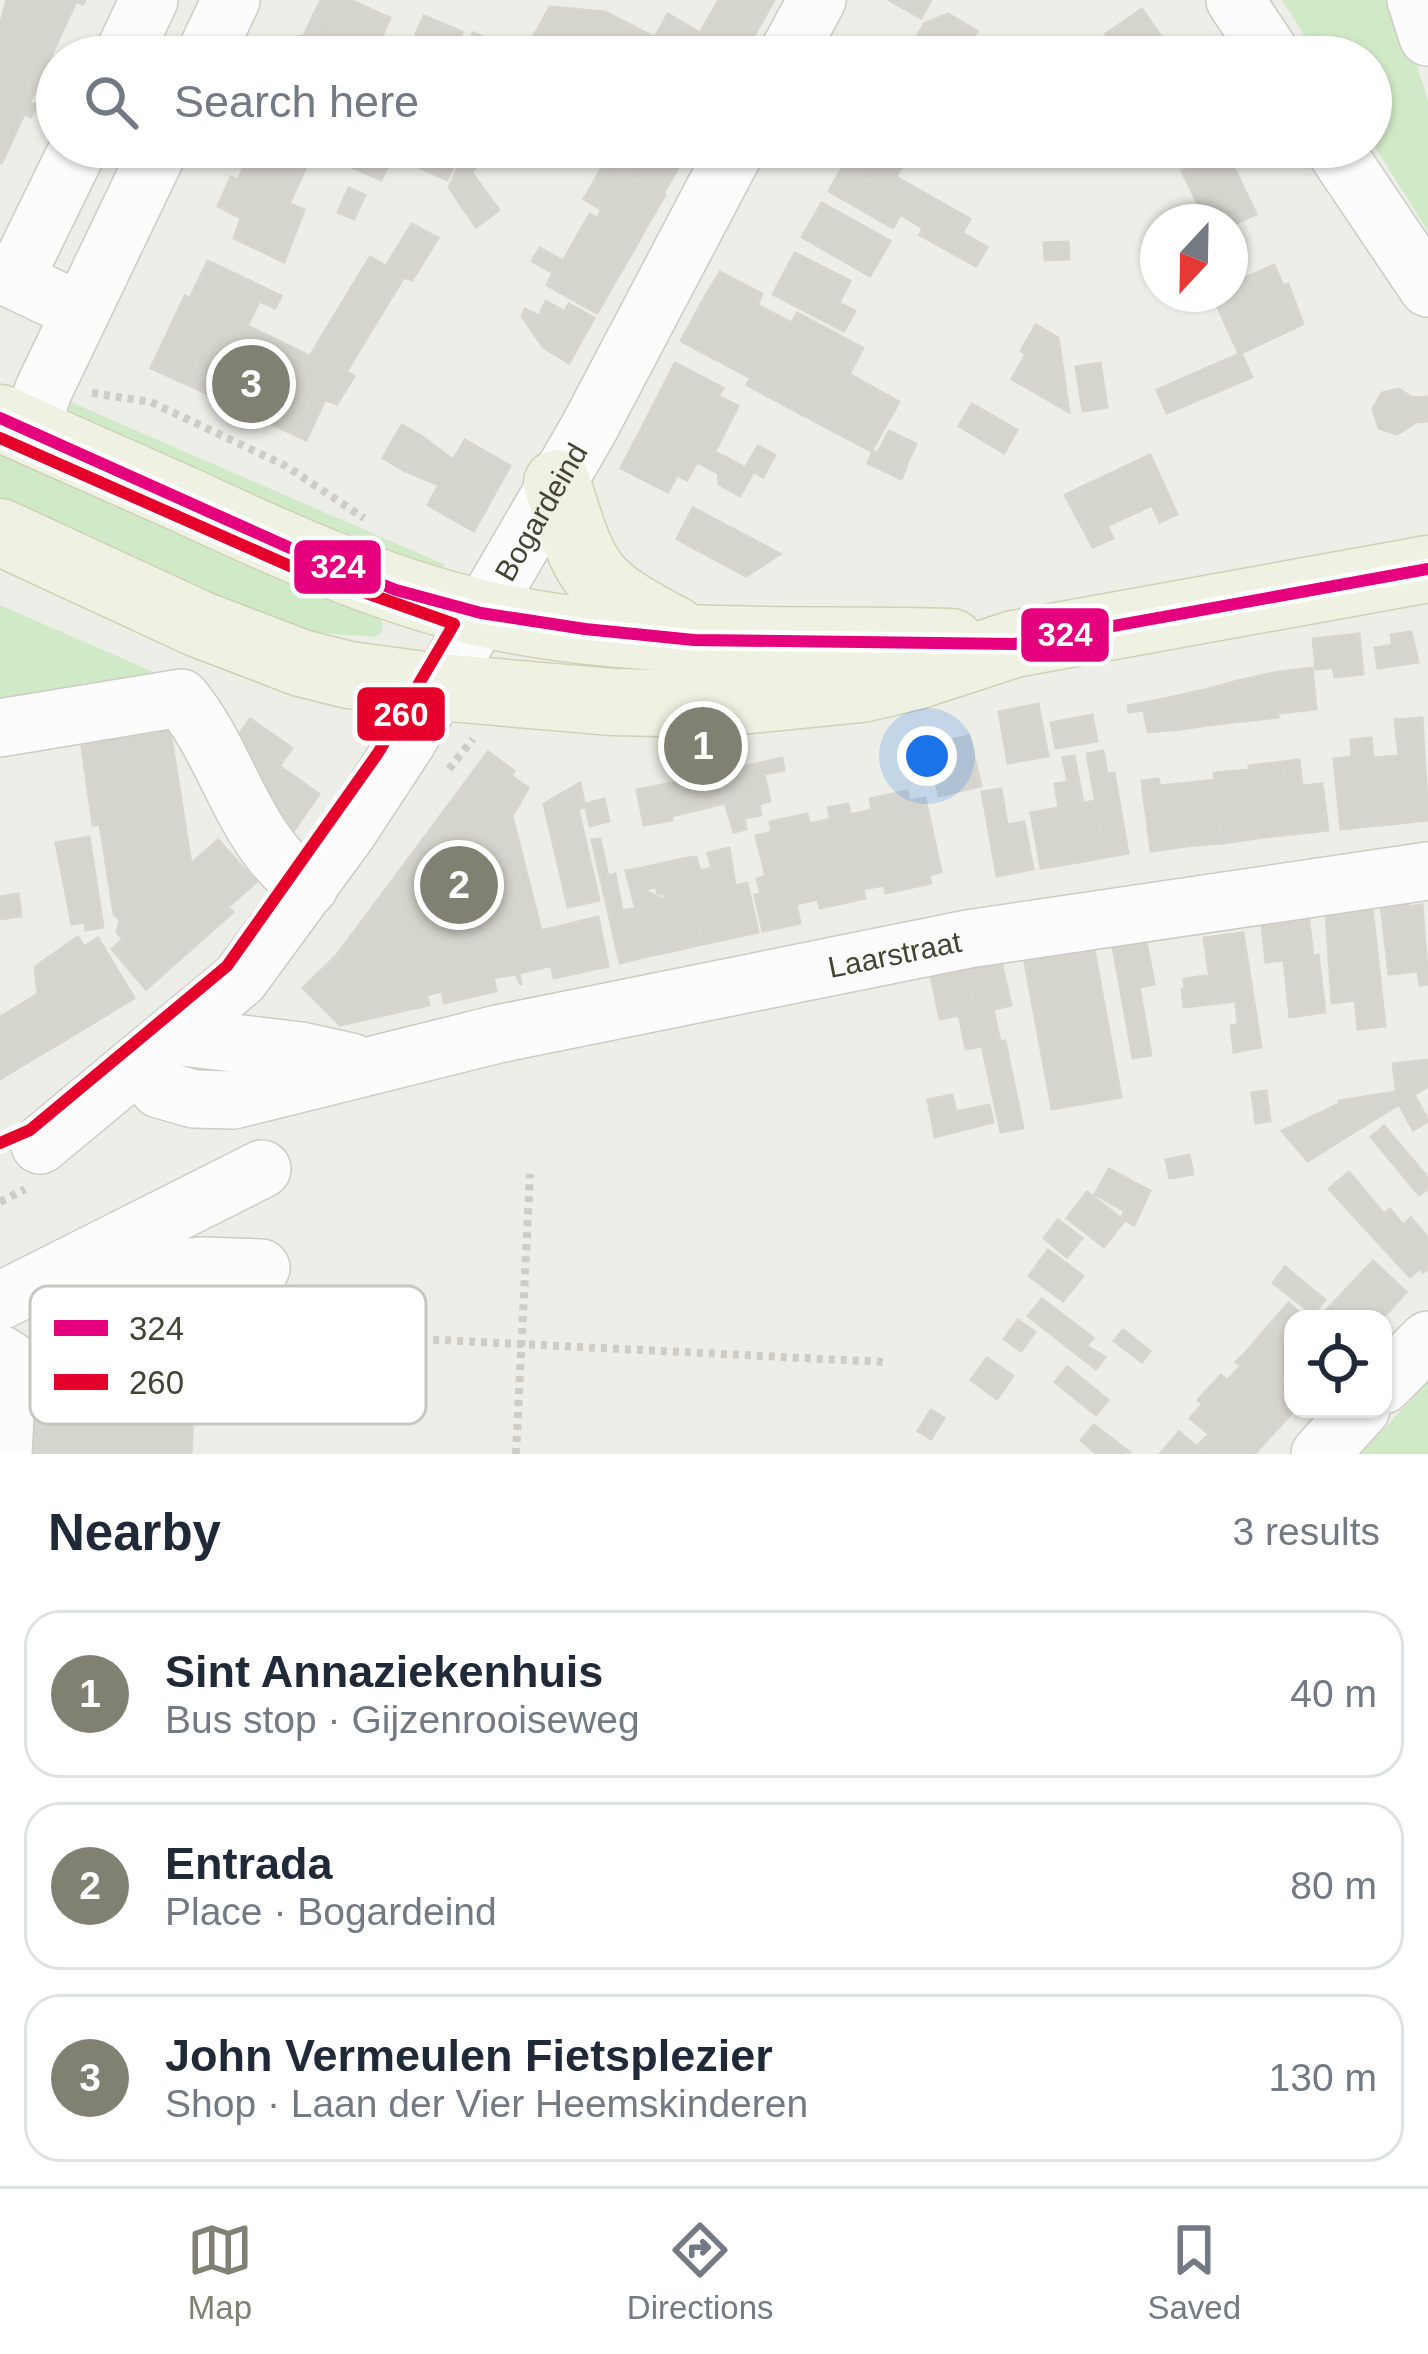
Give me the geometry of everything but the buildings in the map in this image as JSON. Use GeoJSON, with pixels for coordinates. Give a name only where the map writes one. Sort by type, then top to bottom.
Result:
{"type":"FeatureCollection","features":[{"type":"Feature","properties":{"kind":"main road"},"geometry":{"type":"LineString","coordinates":[[24,413],[287,547],[396,590],[481,613],[694,640],[1014,644]]}},
{"type":"Feature","properties":{"kind":"main road"},"geometry":{"type":"LineString","coordinates":[[557,483],[579,553],[592,573],[618,600],[694,640]]}},
{"type":"Feature","properties":{"kind":"main road"},"geometry":{"type":"LineString","coordinates":[[0,532],[280,656],[350,675],[612,702],[758,701],[861,689],[1014,644],[1428,568]]}},
{"type":"Feature","properties":{"kind":"street"},"geometry":{"type":"LineString","coordinates":[[132,36],[149,0]]}},
{"type":"Feature","properties":{"kind":"street"},"geometry":{"type":"LineString","coordinates":[[798,36],[818,0]]}},
{"type":"Feature","properties":{"kind":"street"},"geometry":{"type":"LineString","coordinates":[[1234,0],[1259,36]]}},
{"type":"Feature","properties":{"kind":"street"},"geometry":{"type":"LineString","coordinates":[[1416,0],[1428,37]]}},
{"type":"Feature","properties":{"kind":"street"},"geometry":{"type":"LineString","coordinates":[[69,168],[14,280],[81,312]]}},
{"type":"Feature","properties":{"kind":"street"},"geometry":{"type":"LineString","coordinates":[[24,413],[81,312],[150,168]]}},
{"type":"Feature","properties":{"kind":"street","name":"Bogardeind"},"geometry":{"type":"LineString","coordinates":[[20,1154],[181,1055],[309,887],[394,763],[557,483],[726,168]]}},
{"type":"Feature","properties":{"kind":"street"},"geometry":{"type":"LineString","coordinates":[[1347,168],[1428,288]]}},
{"type":"Feature","properties":{"kind":"street"},"geometry":{"type":"LineString","coordinates":[[0,728],[182,698],[203,724],[262,842],[286,872],[309,887]]}},
{"type":"Feature","properties":{"kind":"street","name":"Laarstraat"},"geometry":{"type":"LineString","coordinates":[[181,1055],[301,1051],[367,1065],[968,939],[1428,871]]}},
{"type":"Feature","properties":{"kind":"street"},"geometry":{"type":"LineString","coordinates":[[21,1290],[262,1169]]}},
{"type":"Feature","properties":{"kind":"street"},"geometry":{"type":"LineString","coordinates":[[140,1286],[202,1266],[261,1255]]}},
{"type":"Feature","properties":{"kind":"street"},"geometry":{"type":"LineString","coordinates":[[1392,1376],[1428,1340]]}},
{"type":"Feature","properties":{"kind":"street"},"geometry":{"type":"LineString","coordinates":[[4,1357],[4,1454]]}},
{"type":"Feature","properties":{"kind":"street"},"geometry":{"type":"LineString","coordinates":[[1320,1454],[1353,1418]]}},
{"type":"Feature","properties":{"kind":"path"},"geometry":{"type":"LineString","coordinates":[[24,413],[107,394],[152,402],[286,466],[367,520]]}},
{"type":"Feature","properties":{"kind":"path"},"geometry":{"type":"LineString","coordinates":[[516,1454],[530,1174]]}},
{"type":"Feature","properties":{"kind":"path"},"geometry":{"type":"LineString","coordinates":[[426,1340],[885,1362]]}},
{"type":"Feature","properties":{"kind":"path"},"geometry":{"type":"LineString","coordinates":[[4,1357],[30,1341]]}},
{"type":"Feature","properties":{"kind":"green space"},"geometry":{"type":"Polygon","coordinates":[[[1282,0],[1397,0],[1428,101],[1428,231],[1388,168],[1392,168],[1392,36],[1305,36],[1282,0]]]}},
{"type":"Feature","properties":{"kind":"green space"},"geometry":{"type":"Polygon","coordinates":[[[66,400],[446,565],[423,576],[53,427],[66,400]]]}},
{"type":"Feature","properties":{"kind":"green space"},"geometry":{"type":"Polygon","coordinates":[[[0,448],[375,609],[383,623],[381,633],[374,637],[322,633],[274,622],[0,504],[0,448]]]}},
{"type":"Feature","properties":{"kind":"green space"},"geometry":{"type":"Polygon","coordinates":[[[0,605],[181,684],[0,713],[0,605]]]}},
{"type":"Feature","properties":{"kind":"green space"},"geometry":{"type":"Polygon","coordinates":[[[1428,1382],[1428,1454],[1360,1454],[1428,1382]]]}},
{"type":"Feature","properties":{"kind":"transit line","name":"324"},"geometry":{"type":"LineString","coordinates":[[0,418],[396,590],[481,613],[585,629],[694,640],[1014,644],[1428,569]]}},
{"type":"Feature","properties":{"kind":"transit line","name":"260"},"geometry":{"type":"LineString","coordinates":[[0,438],[290,566],[454,624],[378,753],[227,966],[30,1130],[0,1143]]}},
{"type":"Feature","properties":{"kind":"place","name":"John Vermeulen Fietsplezier"},"geometry":{"type":"Point","coordinates":[251,384]}},
{"type":"Feature","properties":{"kind":"place","name":"Sint Annaziekenhuis"},"geometry":{"type":"Point","coordinates":[703,746]}},
{"type":"Feature","properties":{"kind":"place","name":"Entrada"},"geometry":{"type":"Point","coordinates":[459,885]}}]}
